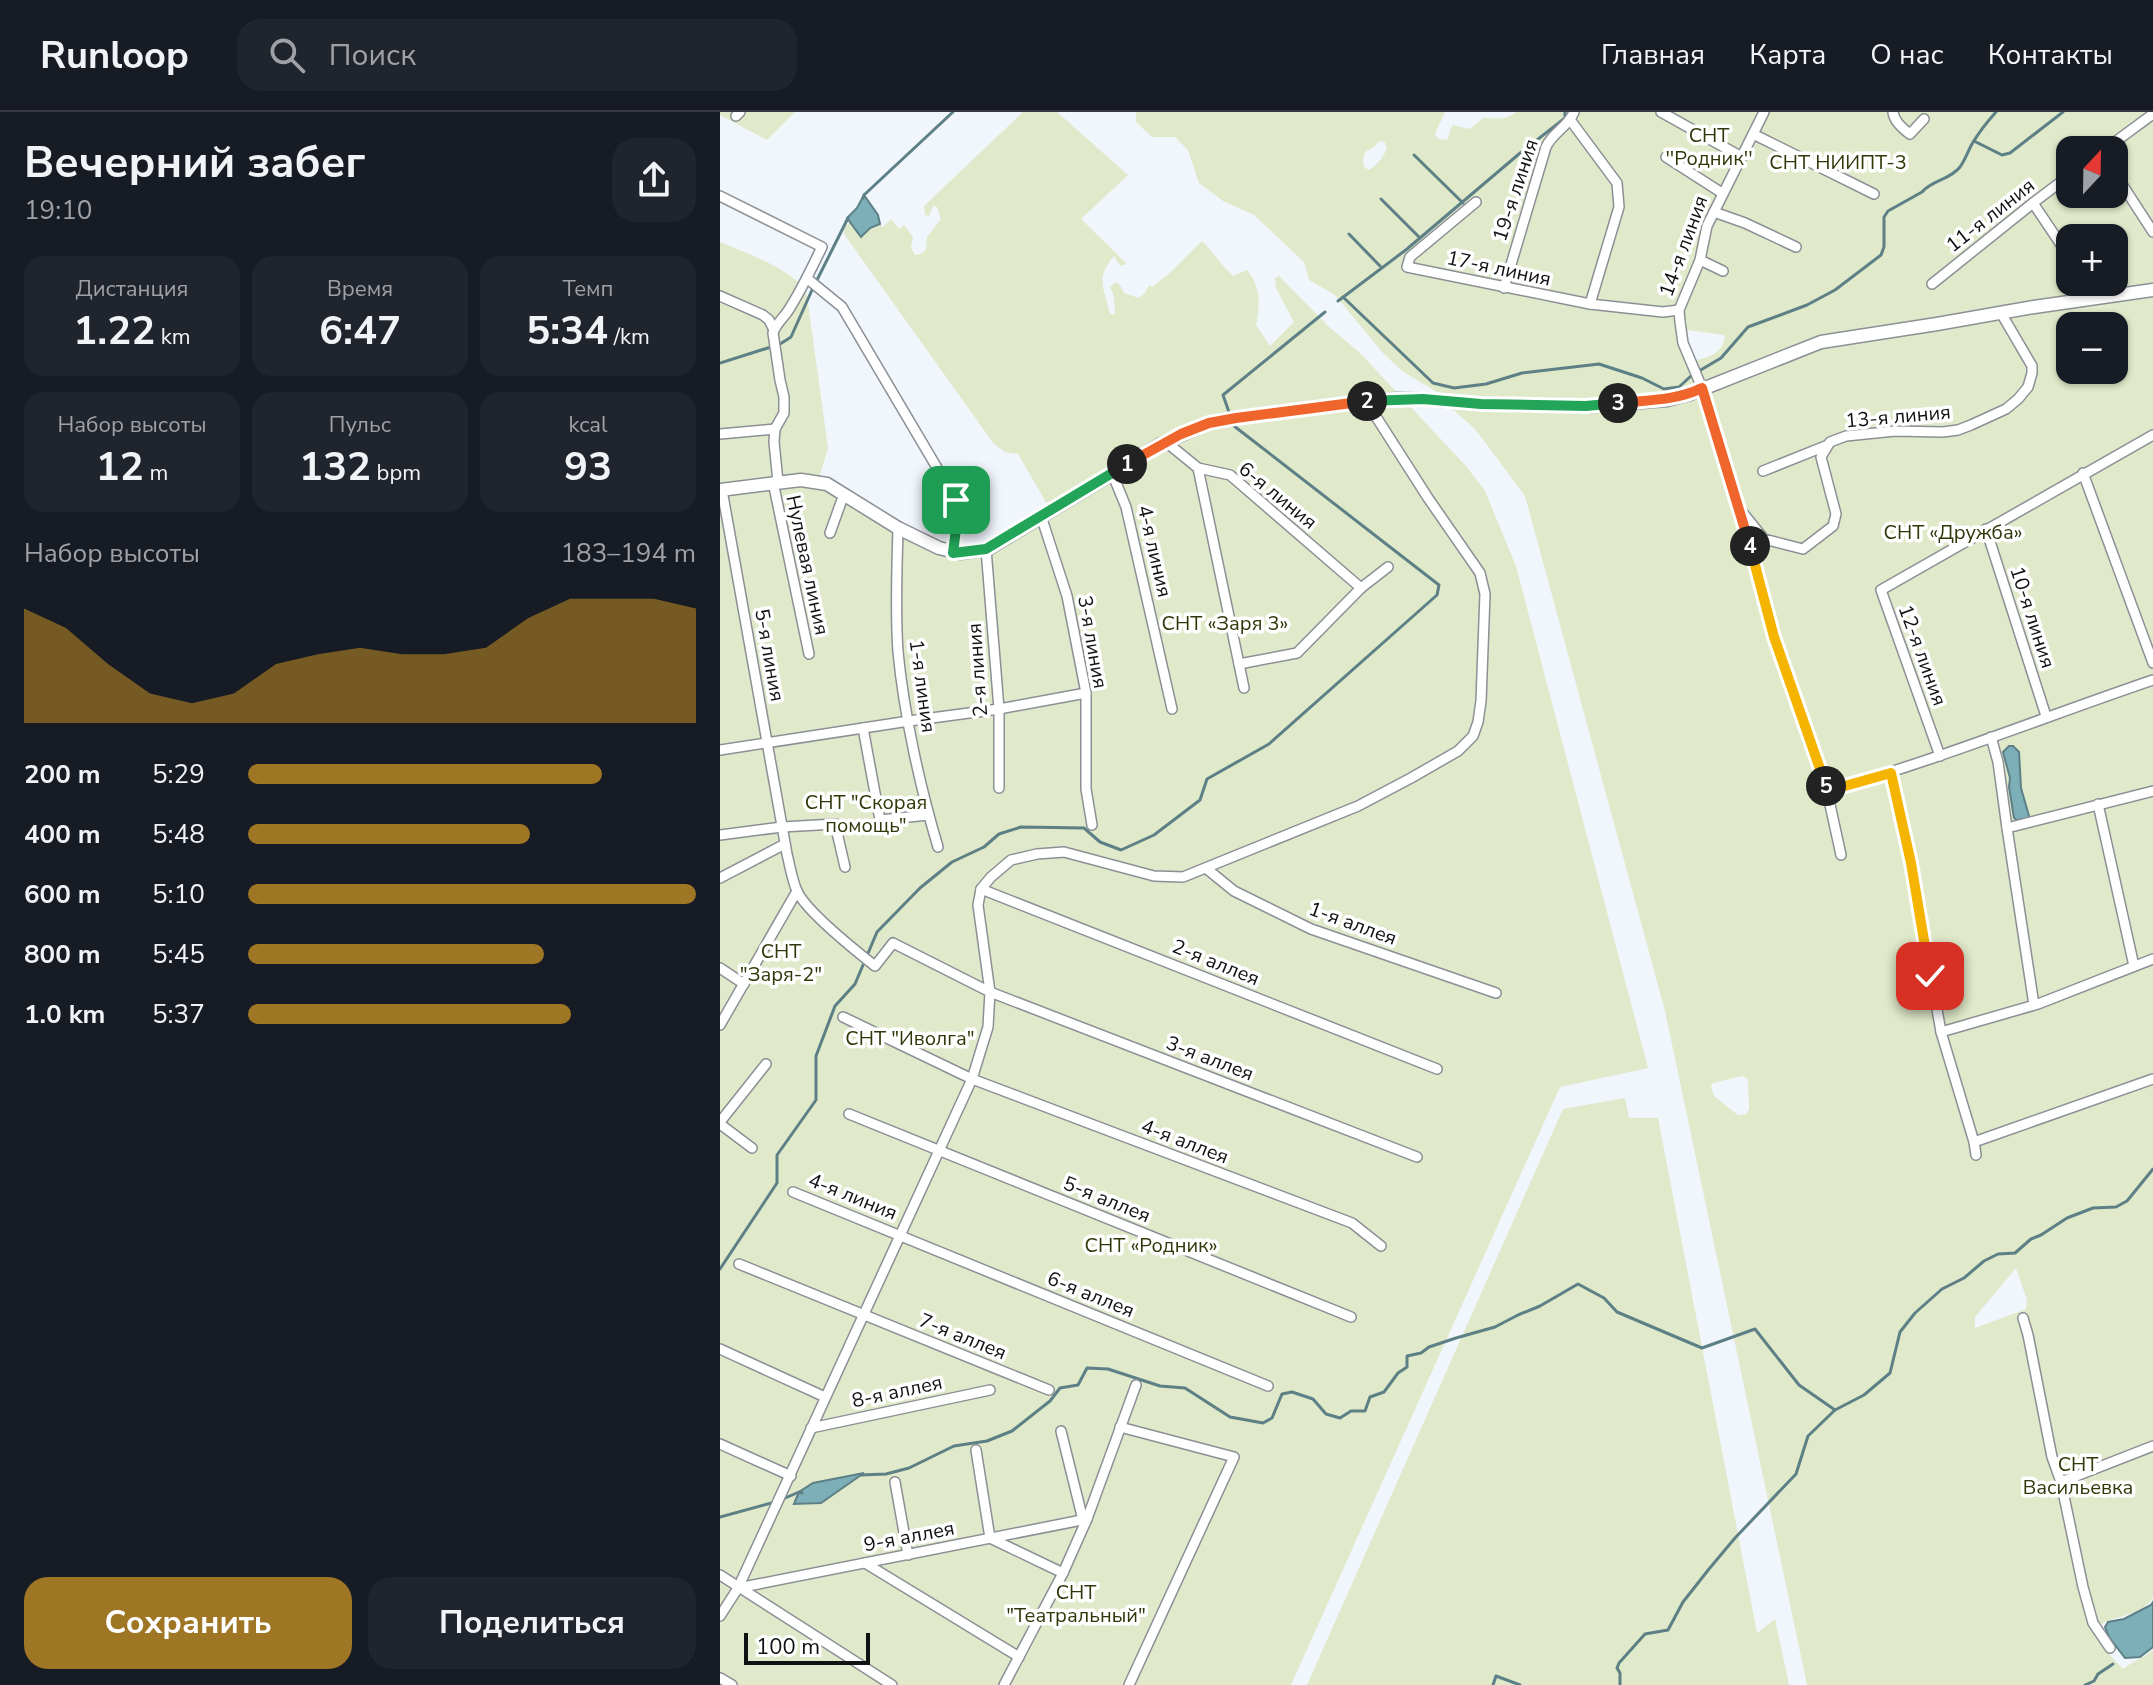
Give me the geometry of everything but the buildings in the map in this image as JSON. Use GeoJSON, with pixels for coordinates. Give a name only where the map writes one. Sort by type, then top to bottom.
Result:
{"type":"FeatureCollection","features":[{"type":"Feature","properties":{"kind":"street"},"geometry":{"type":"LineString","coordinates":[[1661,112],[1738,160]]}},
{"type":"Feature","properties":{"kind":"street","name":"14-я линия"},"geometry":{"type":"LineString","coordinates":[[1764,112],[1707,226],[1700,260],[1679,310],[1683,343],[1702,388],[1741,511],[1774,637],[1827,791],[1841,855]]}},
{"type":"Feature","properties":{"kind":"street"},"geometry":{"type":"LineString","coordinates":[[1893,112],[1893,116],[1910,134],[1924,119]]}},
{"type":"Feature","properties":{"kind":"street"},"geometry":{"type":"LineString","coordinates":[[2123,136],[2153,114]]}},
{"type":"Feature","properties":{"kind":"street"},"geometry":{"type":"LineString","coordinates":[[1572,116],[1617,183],[1619,207],[1590,304]]}},
{"type":"Feature","properties":{"kind":"street","name":"19-я линия"},"geometry":{"type":"LineString","coordinates":[[1504,288],[1546,147],[1550,138],[1572,116]]}},
{"type":"Feature","properties":{"kind":"street"},"geometry":{"type":"LineString","coordinates":[[1753,134],[1874,194]]}},
{"type":"Feature","properties":{"kind":"street"},"geometry":{"type":"LineString","coordinates":[[1666,157],[1722,193]]}},
{"type":"Feature","properties":{"kind":"street","name":"11-я линия"},"geometry":{"type":"LineString","coordinates":[[1932,284],[2056,186]]}},
{"type":"Feature","properties":{"kind":"street"},"geometry":{"type":"LineString","coordinates":[[2128,194],[2153,232]]}},
{"type":"Feature","properties":{"kind":"street"},"geometry":{"type":"LineString","coordinates":[[720,196],[822,247],[794,302],[774,330],[763,315],[720,296]]}},
{"type":"Feature","properties":{"kind":"street","name":"17-я линия"},"geometry":{"type":"LineString","coordinates":[[1476,202],[1410,257],[1405,268],[1590,304],[1663,312],[1679,310]]}},
{"type":"Feature","properties":{"kind":"street"},"geometry":{"type":"LineString","coordinates":[[2033,203],[2056,237]]}},
{"type":"Feature","properties":{"kind":"street"},"geometry":{"type":"LineString","coordinates":[[1714,212],[1796,247]]}},
{"type":"Feature","properties":{"kind":"street"},"geometry":{"type":"LineString","coordinates":[[1700,260],[1723,271]]}},
{"type":"Feature","properties":{"kind":"street"},"geometry":{"type":"LineString","coordinates":[[809,280],[842,307],[959,505],[953,553]]}},
{"type":"Feature","properties":{"kind":"street"},"geometry":{"type":"LineString","coordinates":[[721,490],[801,480],[827,484],[898,528],[939,548],[953,553],[986,549],[1166,442],[1209,423],[1366,401],[1423,399],[1481,404],[1591,406],[1667,400],[1690,394],[1821,342],[2153,290]]}},
{"type":"Feature","properties":{"kind":"street","name":"13-я линия"},"geometry":{"type":"LineString","coordinates":[[1741,511],[1764,539],[1803,549],[1833,526],[1836,514],[1821,457],[1830,442],[1846,436],[1895,431],[1958,430],[2006,409],[2028,387],[2032,366],[2001,313]]}},
{"type":"Feature","properties":{"kind":"street","name":"Нулевая линия"},"geometry":{"type":"LineString","coordinates":[[774,330],[775,353],[784,397],[784,413],[775,429],[776,482],[809,654]]}},
{"type":"Feature","properties":{"kind":"street"},"geometry":{"type":"LineString","coordinates":[[720,1616],[738,1588],[791,1476],[972,1079],[988,1027],[990,992],[978,905],[981,889],[991,877],[1011,860],[1064,852],[1154,876],[1183,877],[1358,806],[1458,751],[1473,736],[1481,701],[1485,594],[1480,573],[1366,401]]}},
{"type":"Feature","properties":{"kind":"street"},"geometry":{"type":"LineString","coordinates":[[720,434],[775,429]]}},
{"type":"Feature","properties":{"kind":"street","name":"12-я линия"},"geometry":{"type":"LineString","coordinates":[[1940,756],[1881,590],[2153,435]]}},
{"type":"Feature","properties":{"kind":"street","name":"6-я линия"},"geometry":{"type":"LineString","coordinates":[[1166,442],[1198,468],[1230,475],[1361,588]]}},
{"type":"Feature","properties":{"kind":"street"},"geometry":{"type":"LineString","coordinates":[[1763,471],[1828,445]]}},
{"type":"Feature","properties":{"kind":"street"},"geometry":{"type":"LineString","coordinates":[[1198,468],[1244,688]]}},
{"type":"Feature","properties":{"kind":"street","name":"4-я линия"},"geometry":{"type":"LineString","coordinates":[[1112,473],[1126,507],[1172,709]]}},
{"type":"Feature","properties":{"kind":"street"},"geometry":{"type":"LineString","coordinates":[[2083,473],[2153,663]]}},
{"type":"Feature","properties":{"kind":"street","name":"5-я линия"},"geometry":{"type":"LineString","coordinates":[[721,490],[785,844],[797,891]]}},
{"type":"Feature","properties":{"kind":"street"},"geometry":{"type":"LineString","coordinates":[[830,533],[844,494]]}},
{"type":"Feature","properties":{"kind":"street","name":"3-я линия"},"geometry":{"type":"LineString","coordinates":[[1041,516],[1067,596],[1086,693],[1086,789],[1092,825]]}},
{"type":"Feature","properties":{"kind":"street","name":"1-я линия"},"geometry":{"type":"LineString","coordinates":[[898,528],[898,652],[928,815],[938,847]]}},
{"type":"Feature","properties":{"kind":"street","name":"10-я линия"},"geometry":{"type":"LineString","coordinates":[[1986,529],[2046,716]]}},
{"type":"Feature","properties":{"kind":"street","name":"2-я линия"},"geometry":{"type":"LineString","coordinates":[[986,549],[999,709],[999,788]]}},
{"type":"Feature","properties":{"kind":"street"},"geometry":{"type":"LineString","coordinates":[[1239,664],[1297,653],[1361,588],[1388,567]]}},
{"type":"Feature","properties":{"kind":"street"},"geometry":{"type":"LineString","coordinates":[[1827,791],[1891,773],[2153,680]]}},
{"type":"Feature","properties":{"kind":"street"},"geometry":{"type":"LineString","coordinates":[[720,750],[999,709],[1086,693]]}},
{"type":"Feature","properties":{"kind":"street"},"geometry":{"type":"LineString","coordinates":[[863,728],[880,820],[928,815]]}},
{"type":"Feature","properties":{"kind":"street"},"geometry":{"type":"LineString","coordinates":[[1991,737],[1998,762],[2034,1005]]}},
{"type":"Feature","properties":{"kind":"street"},"geometry":{"type":"LineString","coordinates":[[1891,773],[1911,863],[1941,1032],[1976,1155]]}},
{"type":"Feature","properties":{"kind":"street"},"geometry":{"type":"LineString","coordinates":[[2007,828],[2153,791]]}},
{"type":"Feature","properties":{"kind":"street"},"geometry":{"type":"LineString","coordinates":[[2098,804],[2134,966]]}},
{"type":"Feature","properties":{"kind":"street"},"geometry":{"type":"LineString","coordinates":[[720,835],[835,824],[845,867]]}},
{"type":"Feature","properties":{"kind":"street"},"geometry":{"type":"LineString","coordinates":[[720,878],[785,844]]}},
{"type":"Feature","properties":{"kind":"street","name":"1-я аллея"},"geometry":{"type":"LineString","coordinates":[[1207,869],[1234,891],[1311,929],[1496,993]]}},
{"type":"Feature","properties":{"kind":"street","name":"2-я аллея"},"geometry":{"type":"LineString","coordinates":[[981,889],[1437,1069]]}},
{"type":"Feature","properties":{"kind":"street"},"geometry":{"type":"LineString","coordinates":[[720,1025],[797,891],[875,966],[893,943],[990,992]]}},
{"type":"Feature","properties":{"kind":"street"},"geometry":{"type":"LineString","coordinates":[[1941,1032],[2034,1005],[2153,959]]}},
{"type":"Feature","properties":{"kind":"street"},"geometry":{"type":"LineString","coordinates":[[720,968],[744,984]]}},
{"type":"Feature","properties":{"kind":"street","name":"3-я аллея"},"geometry":{"type":"LineString","coordinates":[[990,992],[1417,1157]]}},
{"type":"Feature","properties":{"kind":"street"},"geometry":{"type":"LineString","coordinates":[[843,1017],[972,1079]]}},
{"type":"Feature","properties":{"kind":"street"},"geometry":{"type":"LineString","coordinates":[[752,1148],[720,1123],[766,1064]]}},
{"type":"Feature","properties":{"kind":"street","name":"4-я аллея"},"geometry":{"type":"LineString","coordinates":[[972,1079],[1352,1223],[1381,1246]]}},
{"type":"Feature","properties":{"kind":"street"},"geometry":{"type":"LineString","coordinates":[[1974,1142],[2153,1079]]}},
{"type":"Feature","properties":{"kind":"street"},"geometry":{"type":"LineString","coordinates":[[849,1114],[939,1151]]}},
{"type":"Feature","properties":{"kind":"street","name":"5-я аллея"},"geometry":{"type":"LineString","coordinates":[[939,1151],[1351,1317]]}},
{"type":"Feature","properties":{"kind":"street","name":"4-я линия"},"geometry":{"type":"LineString","coordinates":[[793,1192],[900,1234]]}},
{"type":"Feature","properties":{"kind":"street","name":"6-я аллея"},"geometry":{"type":"LineString","coordinates":[[900,1234],[1268,1386]]}},
{"type":"Feature","properties":{"kind":"street"},"geometry":{"type":"LineString","coordinates":[[739,1264],[864,1315]]}},
{"type":"Feature","properties":{"kind":"street","name":"7-я аллея"},"geometry":{"type":"LineString","coordinates":[[864,1315],[1049,1390]]}},
{"type":"Feature","properties":{"kind":"street"},"geometry":{"type":"LineString","coordinates":[[2023,1318],[2083,1587],[2093,1623],[2110,1648]]}},
{"type":"Feature","properties":{"kind":"street"},"geometry":{"type":"LineString","coordinates":[[720,1349],[825,1397]]}},
{"type":"Feature","properties":{"kind":"street"},"geometry":{"type":"LineString","coordinates":[[1004,1685],[1063,1573],[1136,1385]]}},
{"type":"Feature","properties":{"kind":"street","name":"8-я аллея"},"geometry":{"type":"LineString","coordinates":[[811,1428],[990,1390]]}},
{"type":"Feature","properties":{"kind":"street"},"geometry":{"type":"LineString","coordinates":[[1120,1427],[1234,1457],[1129,1685]]}},
{"type":"Feature","properties":{"kind":"street"},"geometry":{"type":"LineString","coordinates":[[1061,1431],[1085,1519]]}},
{"type":"Feature","properties":{"kind":"street"},"geometry":{"type":"LineString","coordinates":[[720,1444],[791,1476]]}},
{"type":"Feature","properties":{"kind":"street"},"geometry":{"type":"LineString","coordinates":[[2061,1482],[2153,1446]]}},
{"type":"Feature","properties":{"kind":"street"},"geometry":{"type":"LineString","coordinates":[[976,1450],[990,1538],[1063,1573]]}},
{"type":"Feature","properties":{"kind":"street"},"geometry":{"type":"LineString","coordinates":[[895,1482],[908,1555]]}},
{"type":"Feature","properties":{"kind":"street","name":"9-я аллея"},"geometry":{"type":"LineString","coordinates":[[738,1588],[1085,1519]]}},
{"type":"Feature","properties":{"kind":"street"},"geometry":{"type":"LineString","coordinates":[[865,1563],[1019,1657]]}},
{"type":"Feature","properties":{"kind":"street"},"geometry":{"type":"LineString","coordinates":[[720,1575],[892,1685]]}},
{"type":"Feature","properties":{"kind":"street"},"geometry":{"type":"LineString","coordinates":[[720,1678],[732,1685]]}},
{"type":"Feature","properties":{"kind":"green space"},"geometry":{"type":"Polygon","coordinates":[[[720,112],[795,112],[767,140],[720,115],[720,112]]]}},
{"type":"Feature","properties":{"kind":"green space"},"geometry":{"type":"Polygon","coordinates":[[[1023,112],[1057,112],[1128,175],[1081,219],[1127,264],[1120,266],[1114,256],[1105,271],[1103,284],[1110,314],[1115,314],[1110,287],[1115,282],[1124,293],[1139,298],[1149,285],[1152,287],[1171,272],[1202,241],[1233,276],[1247,270],[1252,276],[1258,296],[1256,325],[1270,346],[1294,322],[1276,288],[1275,278],[1279,276],[1328,326],[1360,353],[1466,466],[1485,491],[1516,566],[1648,1068],[1560,1087],[1291,1685],[720,1685],[720,490],[827,484],[938,548],[988,549],[1050,509],[1018,454],[1005,452],[994,444],[844,234],[844,227],[850,222],[861,236],[869,228],[880,224],[883,227],[891,219],[899,229],[904,225],[913,237],[911,248],[915,255],[921,254],[926,250],[927,237],[941,219],[937,207],[933,206],[929,216],[925,215],[924,206],[1023,112]]]}},
{"type":"Feature","properties":{"kind":"green space"},"geometry":{"type":"Polygon","coordinates":[[[1136,112],[1445,112],[1435,134],[1438,139],[1447,140],[1453,125],[1470,129],[1483,118],[1504,118],[1516,112],[2153,112],[2153,1597],[2140,1609],[2109,1620],[2094,1630],[2106,1651],[2123,1669],[2153,1650],[2153,1685],[1807,1685],[1665,1011],[1525,496],[1476,430],[1440,394],[1402,371],[1383,353],[1335,295],[1309,280],[1304,262],[1254,215],[1223,201],[1199,183],[1188,150],[1175,137],[1152,137],[1136,122],[1136,112]],[[1384,141],[1365,152],[1364,167],[1369,170],[1380,160],[1387,147],[1384,141]],[[1681,329],[1695,364],[1697,360],[1718,351],[1724,335],[1681,329]],[[1742,1076],[1713,1083],[1714,1096],[1738,1115],[1746,1114],[1749,1109],[1748,1079],[1742,1076]],[[2016,1268],[1975,1317],[1975,1328],[2026,1309],[2027,1300],[2016,1268]]]}},
{"type":"Feature","properties":{"kind":"green space"},"geometry":{"type":"Polygon","coordinates":[[[720,242],[776,267],[806,289],[828,448],[819,478],[720,486],[720,242]]]}},
{"type":"Feature","properties":{"kind":"green space"},"geometry":{"type":"Polygon","coordinates":[[[1625,1098],[1629,1118],[1658,1118],[1757,1633],[1775,1619],[1789,1685],[1307,1685],[1563,1109],[1625,1098]]]}},
{"type":"Feature","properties":{"kind":"water"},"geometry":{"type":"Polygon","coordinates":[[[864,195],[878,215],[880,224],[861,237],[847,218],[864,195]]]}},
{"type":"Feature","properties":{"kind":"water"},"geometry":{"type":"Polygon","coordinates":[[[2009,746],[2019,752],[2021,788],[2028,819],[2014,818],[2010,778],[2003,752],[2009,746]]]}},
{"type":"Feature","properties":{"kind":"water"},"geometry":{"type":"Polygon","coordinates":[[[864,1473],[821,1503],[794,1504],[799,1492],[813,1483],[864,1473]]]}},
{"type":"Feature","properties":{"kind":"water"},"geometry":{"type":"Polygon","coordinates":[[[2153,1602],[2153,1647],[2140,1657],[2125,1658],[2105,1627],[2108,1622],[2124,1619],[2153,1602]]]}},
{"type":"Feature","properties":{"kind":"waterway"},"geometry":{"type":"LineString","coordinates":[[863,198],[953,112]]}},
{"type":"Feature","properties":{"kind":"waterway"},"geometry":{"type":"LineString","coordinates":[[1338,301],[1407,249],[1565,118],[1565,112]]}},
{"type":"Feature","properties":{"kind":"waterway"},"geometry":{"type":"LineString","coordinates":[[1699,371],[1721,358],[1748,327],[1807,305],[1835,290],[1881,255],[1884,217],[1888,211],[1956,171],[1977,135],[1996,112]]}},
{"type":"Feature","properties":{"kind":"waterway"},"geometry":{"type":"LineString","coordinates":[[1974,141],[2002,155],[2010,153],[2063,112]]}},
{"type":"Feature","properties":{"kind":"waterway"},"geometry":{"type":"LineString","coordinates":[[1414,155],[1463,203]]}},
{"type":"Feature","properties":{"kind":"waterway"},"geometry":{"type":"LineString","coordinates":[[1381,199],[1420,238]]}},
{"type":"Feature","properties":{"kind":"waterway"},"geometry":{"type":"LineString","coordinates":[[816,282],[848,218]]}},
{"type":"Feature","properties":{"kind":"waterway"},"geometry":{"type":"LineString","coordinates":[[1349,234],[1380,266]]}},
{"type":"Feature","properties":{"kind":"waterway"},"geometry":{"type":"LineString","coordinates":[[777,346],[791,337],[812,290]]}},
{"type":"Feature","properties":{"kind":"waterway"},"geometry":{"type":"LineString","coordinates":[[1343,297],[1433,383],[1454,388],[1486,384],[1522,373],[1599,364],[1664,389],[1679,387],[1692,375]]}},
{"type":"Feature","properties":{"kind":"waterway"},"geometry":{"type":"LineString","coordinates":[[1230,415],[1223,395],[1325,312]]}},
{"type":"Feature","properties":{"kind":"waterway"},"geometry":{"type":"LineString","coordinates":[[720,363],[771,347]]}},
{"type":"Feature","properties":{"kind":"waterway"},"geometry":{"type":"LineString","coordinates":[[720,1269],[777,1183],[777,1155],[816,1100],[816,1056],[835,1006],[855,984],[877,932],[920,888],[952,862],[984,847],[999,834],[1021,827],[1084,828],[1100,842],[1121,850],[1154,835],[1200,800],[1207,779],[1269,744],[1437,595],[1439,585],[1234,426],[1233,422]]}},
{"type":"Feature","properties":{"kind":"waterway"},"geometry":{"type":"LineString","coordinates":[[1620,1685],[1619,1663],[1645,1634],[1668,1630],[1683,1602],[1709,1569],[1796,1474],[1808,1436],[1835,1410],[1864,1395],[1890,1373],[1900,1332],[1915,1313],[1942,1289],[1964,1278],[1984,1261],[1998,1254],[2015,1253],[2031,1239],[2067,1218],[2093,1208],[2116,1207],[2127,1201],[2153,1169]]}},
{"type":"Feature","properties":{"kind":"waterway"},"geometry":{"type":"LineString","coordinates":[[861,1475],[886,1474],[909,1468],[954,1446],[987,1441],[1012,1431],[1050,1401],[1060,1388],[1078,1385],[1087,1368],[1108,1369],[1160,1386],[1185,1388],[1230,1417],[1263,1423],[1272,1418],[1282,1394],[1292,1392],[1313,1399],[1326,1414],[1340,1418],[1351,1411],[1365,1411],[1370,1397],[1384,1392],[1398,1373],[1407,1367],[1407,1356],[1495,1327],[1578,1284],[1604,1298],[1617,1312],[1702,1348],[1755,1329],[1799,1385],[1835,1410]]}},
{"type":"Feature","properties":{"kind":"waterway"},"geometry":{"type":"LineString","coordinates":[[783,1499],[802,1493]]}},
{"type":"Feature","properties":{"kind":"waterway"},"geometry":{"type":"LineString","coordinates":[[720,1517],[775,1502]]}},
{"type":"Feature","properties":{"kind":"waterway"},"geometry":{"type":"LineString","coordinates":[[2085,1685],[2113,1664]]}},
{"type":"Feature","properties":{"kind":"waterway"},"geometry":{"type":"LineString","coordinates":[[1493,1685],[1496,1676],[1520,1685]]}},
{"type":"Feature","properties":{"kind":"route"},"geometry":{"type":"LineString","coordinates":[[956,500],[959,505],[953,553],[970,552],[986,549],[1161,444],[1209,423],[1367,401],[1423,399],[1481,404],[1591,406],[1667,400],[1702,388],[1741,511],[1774,637],[1827,791],[1891,773],[1921,913],[1930,976]]}},
{"type":"Feature","properties":{"kind":"park label","name":"СНТ ''Родник''"},"geometry":{"type":"Point","coordinates":[1709,146]}},
{"type":"Feature","properties":{"kind":"park label","name":"СНТ НИИПТ-3"},"geometry":{"type":"Point","coordinates":[1838,162]}},
{"type":"Feature","properties":{"kind":"park label","name":"СНТ «Дружба»"},"geometry":{"type":"Point","coordinates":[1953,532]}},
{"type":"Feature","properties":{"kind":"park label","name":"СНТ «Заря 3»"},"geometry":{"type":"Point","coordinates":[1225,623]}},
{"type":"Feature","properties":{"kind":"park label","name":"СНТ \"Скорая помощь\""},"geometry":{"type":"Point","coordinates":[866,814]}},
{"type":"Feature","properties":{"kind":"park label","name":"СНТ \"Заря-2\""},"geometry":{"type":"Point","coordinates":[781,962]}},
{"type":"Feature","properties":{"kind":"park label","name":"СНТ \"Иволга\""},"geometry":{"type":"Point","coordinates":[910,1038]}},
{"type":"Feature","properties":{"kind":"park label","name":"СНТ «Родник»"},"geometry":{"type":"Point","coordinates":[1151,1245]}},
{"type":"Feature","properties":{"kind":"park label","name":"СНТ Васильевка"},"geometry":{"type":"Point","coordinates":[2078,1476]}},
{"type":"Feature","properties":{"kind":"park label","name":"СНТ \"Театральный\""},"geometry":{"type":"Point","coordinates":[1076,1604]}}]}
